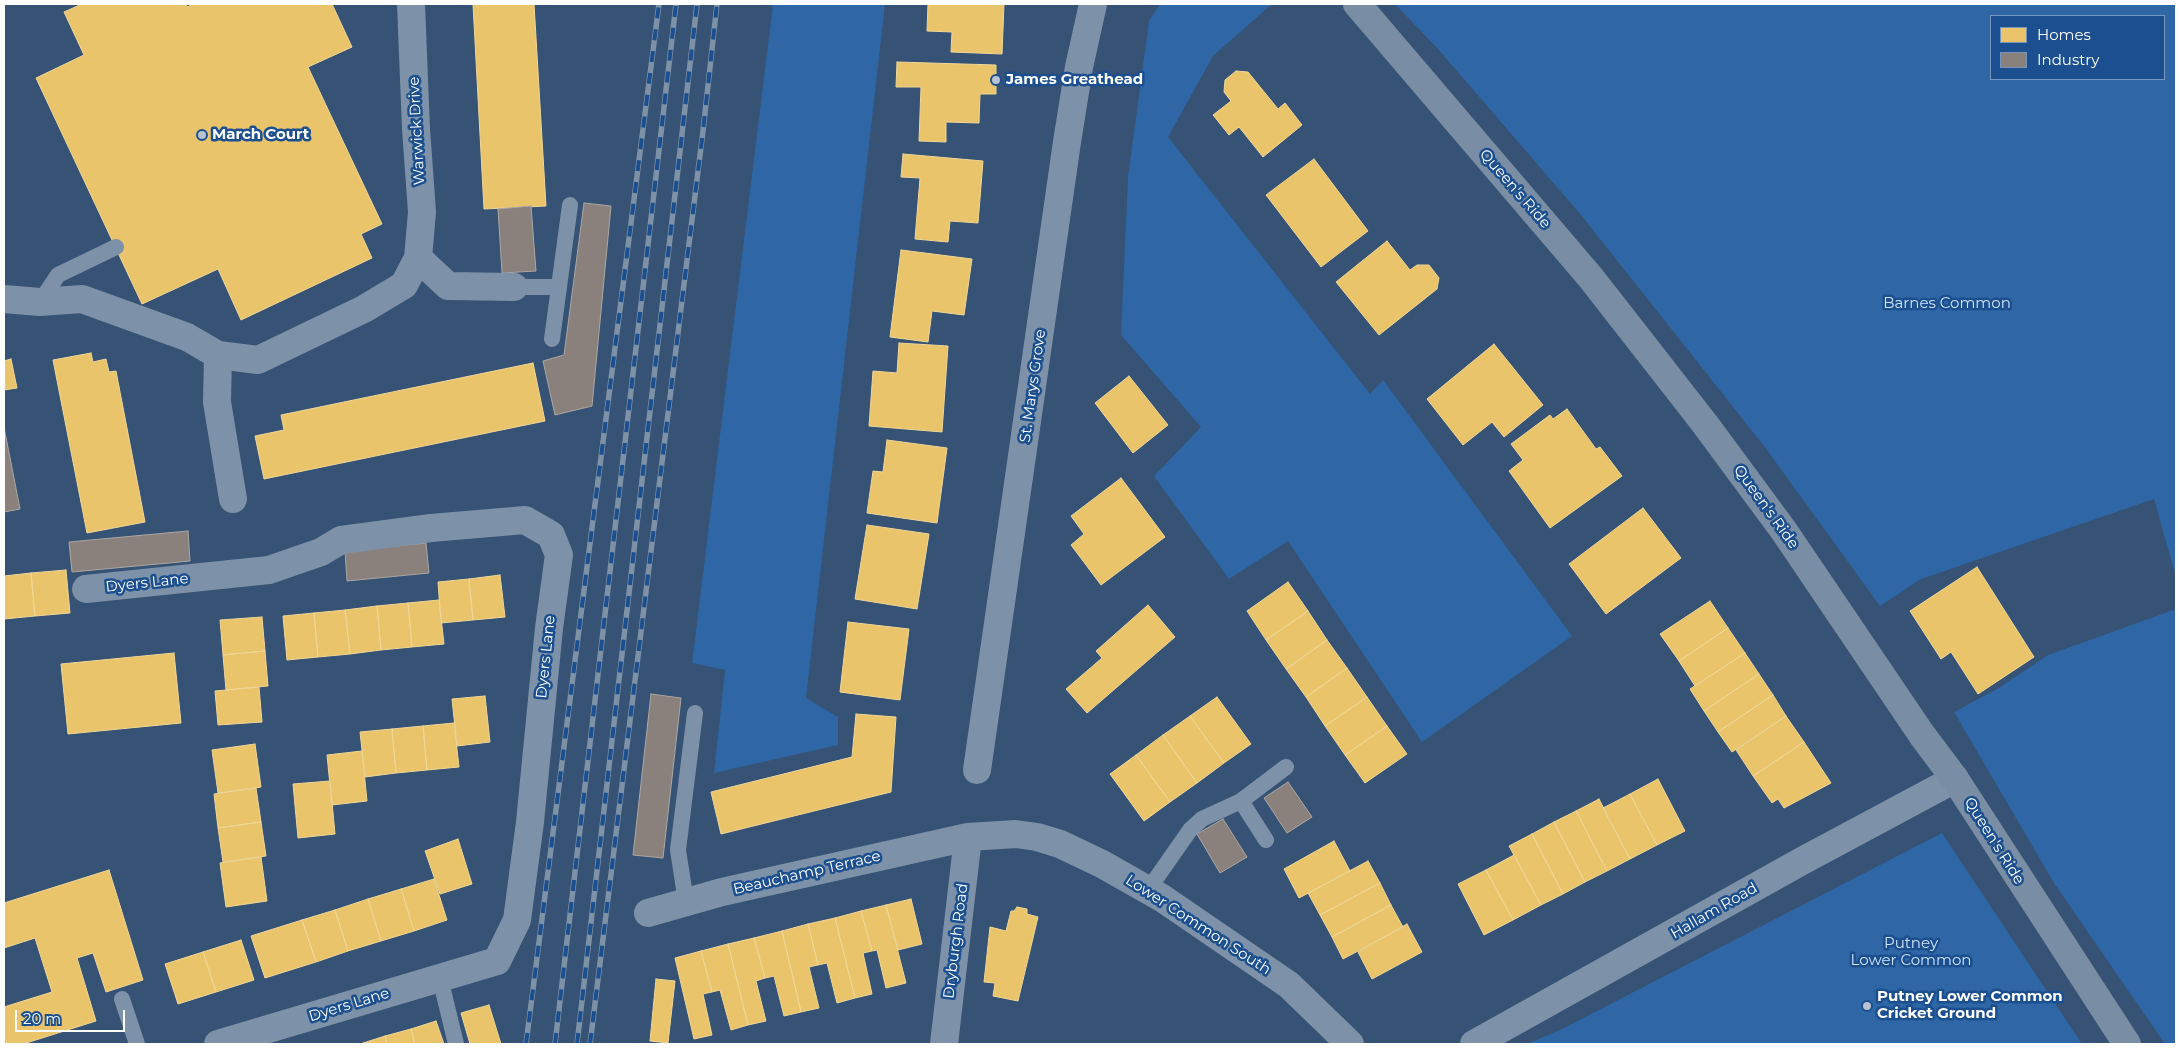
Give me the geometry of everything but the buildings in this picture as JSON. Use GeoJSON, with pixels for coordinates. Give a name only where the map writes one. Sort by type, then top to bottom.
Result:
{"type":"FeatureCollection","features":[{"type":"Feature","properties":{"kind":"main road","name":"Queen's Ride"},"geometry":{"type":"LineString","coordinates":[[1357,4],[1591,278],[1705,424],[1784,531],[1922,735],[1955,779],[2127,1044]]}},
{"type":"Feature","properties":{"kind":"street","name":"Warwick Drive"},"geometry":{"type":"LineString","coordinates":[[4,299],[40,302],[82,299],[187,337],[218,355],[258,360],[355,313],[404,285],[418,258],[422,212],[416,129],[411,4]]}},
{"type":"Feature","properties":{"kind":"street","name":"St. Marys Grove"},"geometry":{"type":"LineString","coordinates":[[977,770],[1066,152],[1079,67],[1093,4]]}},
{"type":"Feature","properties":{"kind":"street"},"geometry":{"type":"LineString","coordinates":[[418,258],[448,286],[514,287]]}},
{"type":"Feature","properties":{"kind":"street"},"geometry":{"type":"LineString","coordinates":[[218,355],[217,402],[233,499]]}},
{"type":"Feature","properties":{"kind":"street","name":"Dyers Lane"},"geometry":{"type":"LineString","coordinates":[[86,589],[269,570],[320,552],[341,540],[431,528],[525,520],[550,535],[559,555],[549,628],[530,822],[517,920],[497,961],[218,1044]]}},
{"type":"Feature","properties":{"kind":"street","name":"Hallam Road"},"geometry":{"type":"LineString","coordinates":[[1474,1044],[1802,861],[1955,779]]}},
{"type":"Feature","properties":{"kind":"street","name":"Lower Common South"},"geometry":{"type":"LineString","coordinates":[[968,837],[1016,834],[1037,837],[1060,844],[1148,890],[1289,985],[1350,1044]]}},
{"type":"Feature","properties":{"kind":"street","name":"Beauchamp Terrace"},"geometry":{"type":"LineString","coordinates":[[648,913],[741,888],[968,837]]}},
{"type":"Feature","properties":{"kind":"street","name":"Dryburgh Road"},"geometry":{"type":"LineString","coordinates":[[944,1044],[968,837]]}},
{"type":"Feature","properties":{"kind":"lane"},"geometry":{"type":"LineString","coordinates":[[552,340],[570,205]]}},
{"type":"Feature","properties":{"kind":"lane"},"geometry":{"type":"LineString","coordinates":[[40,302],[58,276],[116,247]]}},
{"type":"Feature","properties":{"kind":"lane"},"geometry":{"type":"LineString","coordinates":[[514,287],[558,288]]}},
{"type":"Feature","properties":{"kind":"lane"},"geometry":{"type":"LineString","coordinates":[[686,902],[678,850],[695,713]]}},
{"type":"Feature","properties":{"kind":"lane"},"geometry":{"type":"LineString","coordinates":[[1148,890],[1190,830],[1202,819],[1240,801],[1286,767]]}},
{"type":"Feature","properties":{"kind":"lane"},"geometry":{"type":"LineString","coordinates":[[1240,801],[1266,840]]}},
{"type":"Feature","properties":{"kind":"lane"},"geometry":{"type":"LineString","coordinates":[[440,978],[456,1044]]}},
{"type":"Feature","properties":{"kind":"lane"},"geometry":{"type":"LineString","coordinates":[[122,999],[137,1044]]}},
{"type":"Feature","properties":{"kind":"green space"},"geometry":{"type":"Polygon","coordinates":[[[773,4],[885,4],[806,698],[838,717],[838,745],[714,773],[725,670],[692,663],[773,4]]]}},
{"type":"Feature","properties":{"kind":"green space"},"geometry":{"type":"Polygon","coordinates":[[[1160,4],[1272,4],[1213,56],[1168,137],[1370,394],[1383,380],[1572,636],[1422,742],[1288,541],[1229,579],[1154,476],[1201,427],[1121,335],[1128,177],[1149,21],[1160,4]]]}},
{"type":"Feature","properties":{"kind":"green space","name":"Barnes Common"},"geometry":{"type":"Polygon","coordinates":[[[1395,4],[2176,4],[2176,577],[2154,499],[1921,579],[1880,606],[1764,446],[1581,215],[1438,49],[1395,4]]]}},
{"type":"Feature","properties":{"kind":"green space"},"geometry":{"type":"Polygon","coordinates":[[[2176,609],[2176,1044],[2165,1044],[2054,883],[1954,712],[1997,689],[2048,655],[2176,609]]]}},
{"type":"Feature","properties":{"kind":"green space","name":"Putney Lower Common"},"geometry":{"type":"Polygon","coordinates":[[[1942,833],[2082,1044],[1527,1044],[1560,1030],[1942,833]]]}},
{"type":"Feature","properties":{"kind":"railway"},"geometry":{"type":"LineString","coordinates":[[526,1044],[659,4]]}},
{"type":"Feature","properties":{"kind":"railway"},"geometry":{"type":"LineString","coordinates":[[555,1044],[676,4]]}},
{"type":"Feature","properties":{"kind":"railway"},"geometry":{"type":"LineString","coordinates":[[577,1044],[697,4]]}},
{"type":"Feature","properties":{"kind":"railway"},"geometry":{"type":"LineString","coordinates":[[590,1044],[717,4]]}},
{"type":"Feature","properties":{"kind":"place","name":"James Greathead"},"geometry":{"type":"Point","coordinates":[996,80]}},
{"type":"Feature","properties":{"kind":"place","name":"March Court"},"geometry":{"type":"Point","coordinates":[202,135]}},
{"type":"Feature","properties":{"kind":"place","name":"Putney Lower Common Cricket Ground"},"geometry":{"type":"Point","coordinates":[1867,1006]}}]}
